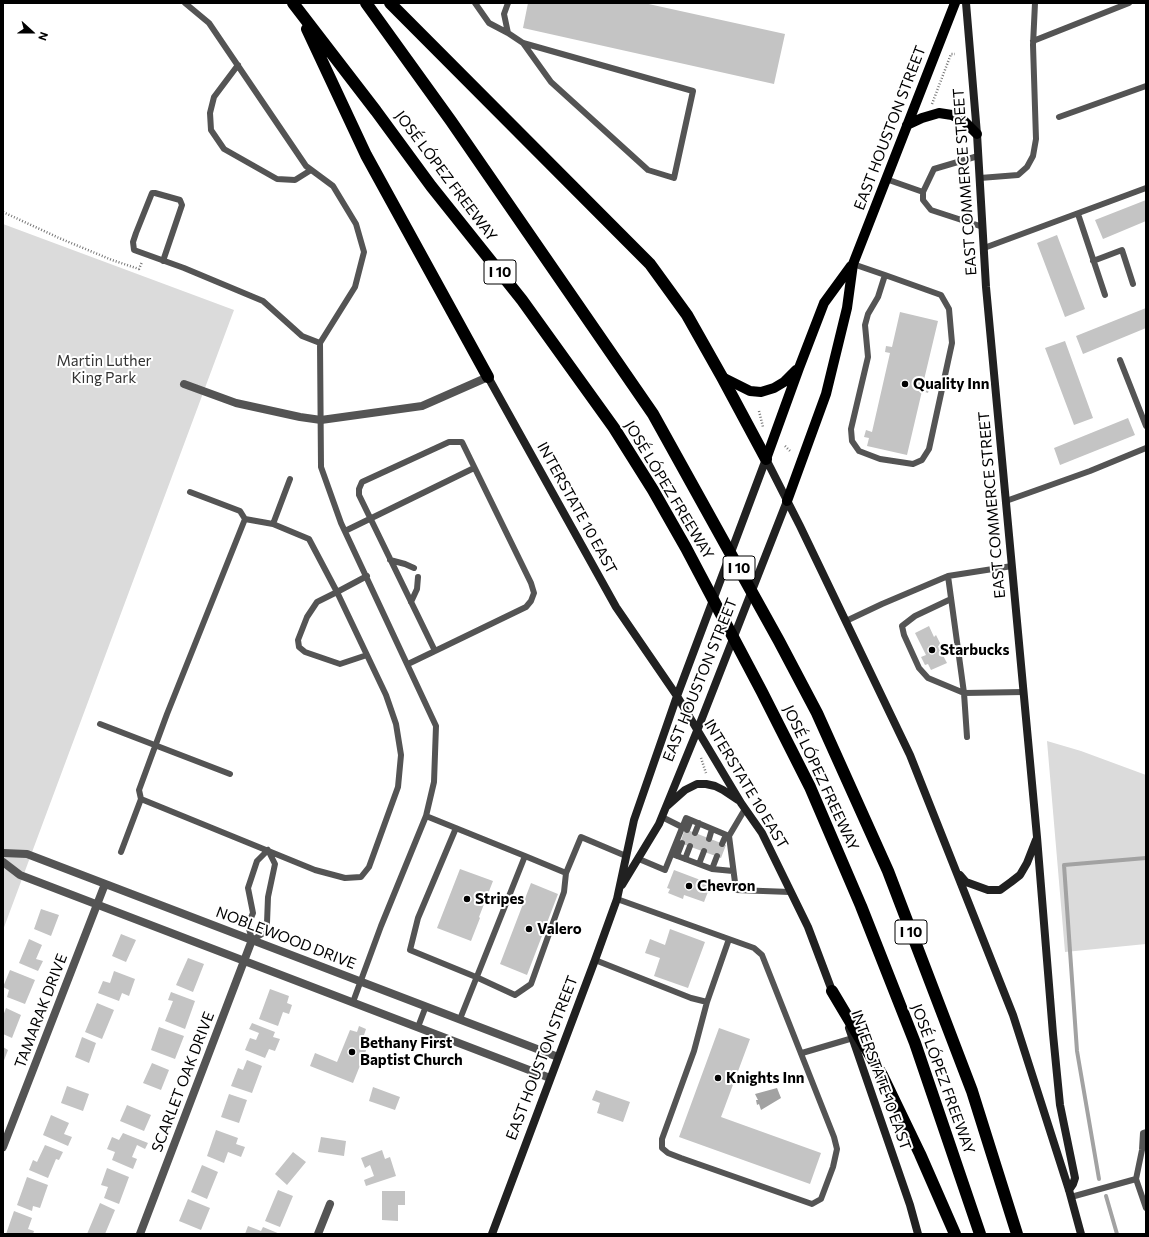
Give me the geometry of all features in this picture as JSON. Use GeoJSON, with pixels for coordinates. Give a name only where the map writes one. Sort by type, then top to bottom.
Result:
{"type":"FeatureCollection","features":[{"type":"Feature","properties":{"kind":"highway","name":"JOSÉ LÓPEZ FREEWAY"},"geometry":{"type":"LineString","coordinates":[[366,3],[451,121],[653,414],[818,713],[888,871],[972,1091],[1017,1234]]}},
{"type":"Feature","properties":{"kind":"highway"},"geometry":{"type":"LineString","coordinates":[[390,3],[650,264],[687,315],[766,459]]}},
{"type":"Feature","properties":{"kind":"highway","name":"JOSÉ LÓPEZ FREEWAY"},"geometry":{"type":"LineString","coordinates":[[295,5],[431,186],[522,300],[614,428],[653,490],[686,548],[810,787],[861,906],[915,1043],[980,1234]]}},
{"type":"Feature","properties":{"kind":"highway"},"geometry":{"type":"LineString","coordinates":[[295,5],[366,155],[488,377]]}},
{"type":"Feature","properties":{"kind":"highway"},"geometry":{"type":"LineString","coordinates":[[832,991],[882,1075],[920,1154],[955,1234]]}},
{"type":"Feature","properties":{"kind":"main road","name":"EAST HOUSTON STREET"},"geometry":{"type":"LineString","coordinates":[[492,1234],[618,896],[662,817],[787,501],[826,394],[847,308],[853,264],[955,3]]}},
{"type":"Feature","properties":{"kind":"main road","name":"EAST COMMERCE STREET"},"geometry":{"type":"LineString","coordinates":[[966,3],[977,134],[987,295],[1037,837],[1053,1034],[1060,1105],[1075,1178],[1070,1193]]}},
{"type":"Feature","properties":{"kind":"main road"},"geometry":{"type":"LineString","coordinates":[[907,125],[922,118],[939,113],[952,115],[964,122],[977,134]]}},
{"type":"Feature","properties":{"kind":"main road","name":"EAST HOUSTON STREET"},"geometry":{"type":"LineString","coordinates":[[618,896],[634,820],[799,368],[824,302],[853,264]]}},
{"type":"Feature","properties":{"kind":"main road"},"geometry":{"type":"LineString","coordinates":[[722,377],[750,391],[761,392],[774,388],[784,382],[799,368]]}},
{"type":"Feature","properties":{"kind":"main road","name":"INTERSTATE 10 EAST"},"geometry":{"type":"LineString","coordinates":[[488,377],[616,607],[678,696],[743,806],[762,833],[808,927],[832,991],[853,1038],[910,1205],[918,1234]]}},
{"type":"Feature","properties":{"kind":"main road"},"geometry":{"type":"LineString","coordinates":[[766,459],[910,755],[1013,1015],[1070,1193],[1081,1234]]}},
{"type":"Feature","properties":{"kind":"main road"},"geometry":{"type":"LineString","coordinates":[[665,808],[685,790],[697,784],[706,784],[723,790],[743,806]]}},
{"type":"Feature","properties":{"kind":"main road"},"geometry":{"type":"LineString","coordinates":[[954,866],[966,882],[988,890],[1000,890],[1020,874],[1027,863],[1037,837]]}},
{"type":"Feature","properties":{"kind":"street"},"geometry":{"type":"LineString","coordinates":[[184,384],[236,403],[321,420],[422,406],[488,377]]}},
{"type":"Feature","properties":{"kind":"street","name":"NOBLEWOOD DRIVE"},"geometry":{"type":"LineString","coordinates":[[3,853],[27,854],[558,1057]]}},
{"type":"Feature","properties":{"kind":"street"},"geometry":{"type":"LineString","coordinates":[[3,862],[20,875],[550,1078]]}},
{"type":"Feature","properties":{"kind":"street","name":"TAMARAK DRIVE"},"geometry":{"type":"LineString","coordinates":[[3,1147],[105,884]]}},
{"type":"Feature","properties":{"kind":"street","name":"SCARLET OAK DRIVE"},"geometry":{"type":"LineString","coordinates":[[140,1234],[252,940]]}},
{"type":"Feature","properties":{"kind":"street"},"geometry":{"type":"LineString","coordinates":[[318,1234],[330,1204]]}},
{"type":"Feature","properties":{"kind":"lane"},"geometry":{"type":"LineString","coordinates":[[185,3],[210,23],[306,166],[333,186],[356,224],[364,252],[355,288],[320,343],[321,467],[346,532],[436,726],[434,782],[426,816],[381,926],[353,1002]]}},
{"type":"Feature","properties":{"kind":"lane"},"geometry":{"type":"LineString","coordinates":[[475,3],[489,23],[523,43],[693,91],[674,178],[648,170],[551,82],[523,43]]}},
{"type":"Feature","properties":{"kind":"lane"},"geometry":{"type":"LineString","coordinates":[[508,3],[504,14],[508,33]]}},
{"type":"Feature","properties":{"kind":"lane"},"geometry":{"type":"LineString","coordinates":[[980,178],[1018,175],[1027,167],[1033,156],[1036,139],[1033,41],[1035,3]]}},
{"type":"Feature","properties":{"kind":"lane"},"geometry":{"type":"LineString","coordinates":[[1033,41],[1129,3]]}},
{"type":"Feature","properties":{"kind":"lane"},"geometry":{"type":"LineString","coordinates":[[238,65],[214,97],[210,113],[211,130],[224,149],[277,179],[295,180],[311,170]]}},
{"type":"Feature","properties":{"kind":"lane"},"geometry":{"type":"LineString","coordinates":[[1060,117],[1146,86]]}},
{"type":"Feature","properties":{"kind":"lane"},"geometry":{"type":"LineString","coordinates":[[978,156],[934,169],[923,192],[923,200],[931,210],[982,227]]}},
{"type":"Feature","properties":{"kind":"lane"},"geometry":{"type":"LineString","coordinates":[[886,179],[923,192]]}},
{"type":"Feature","properties":{"kind":"lane"},"geometry":{"type":"LineString","coordinates":[[984,248],[1146,188]]}},
{"type":"Feature","properties":{"kind":"lane"},"geometry":{"type":"LineString","coordinates":[[163,261],[182,205],[180,200],[159,193],[152,193],[132,242],[134,250],[263,301],[302,336],[320,343]]}},
{"type":"Feature","properties":{"kind":"lane"},"geometry":{"type":"LineString","coordinates":[[1078,214],[1105,295]]}},
{"type":"Feature","properties":{"kind":"lane"},"geometry":{"type":"LineString","coordinates":[[1093,261],[1122,250],[1133,284]]}},
{"type":"Feature","properties":{"kind":"lane"},"geometry":{"type":"LineString","coordinates":[[853,264],[885,275],[941,295],[949,309],[952,343],[929,449],[922,460],[914,464],[880,459],[859,451],[852,441],[851,429],[868,357],[865,325],[868,314],[878,297],[885,275]]}},
{"type":"Feature","properties":{"kind":"lane"},"geometry":{"type":"LineString","coordinates":[[1120,360],[1146,426]]}},
{"type":"Feature","properties":{"kind":"lane"},"geometry":{"type":"LineString","coordinates":[[408,664],[435,651],[526,607],[531,602],[534,593],[531,583],[462,442],[449,442],[362,482],[358,495],[435,651]]}},
{"type":"Feature","properties":{"kind":"lane"},"geometry":{"type":"LineString","coordinates":[[1006,501],[1090,471],[1146,448]]}},
{"type":"Feature","properties":{"kind":"lane"},"geometry":{"type":"LineString","coordinates":[[346,532],[474,468]]}},
{"type":"Feature","properties":{"kind":"lane"},"geometry":{"type":"LineString","coordinates":[[273,524],[290,479]]}},
{"type":"Feature","properties":{"kind":"lane"},"geometry":{"type":"LineString","coordinates":[[141,799],[315,870],[345,878],[361,877],[369,867],[398,787],[401,755],[396,724],[386,695],[310,539],[273,524],[245,518],[240,511],[190,492]]}},
{"type":"Feature","properties":{"kind":"lane"},"geometry":{"type":"LineString","coordinates":[[121,852],[141,799],[139,790],[245,518]]}},
{"type":"Feature","properties":{"kind":"lane"},"geometry":{"type":"LineString","coordinates":[[390,560],[414,568]]}},
{"type":"Feature","properties":{"kind":"lane"},"geometry":{"type":"LineString","coordinates":[[846,621],[948,576],[1012,566]]}},
{"type":"Feature","properties":{"kind":"lane"},"geometry":{"type":"LineString","coordinates":[[367,576],[317,602],[307,617],[298,640],[299,647],[305,652],[340,664],[367,655]]}},
{"type":"Feature","properties":{"kind":"lane"},"geometry":{"type":"LineString","coordinates":[[948,576],[964,693],[967,737]]}},
{"type":"Feature","properties":{"kind":"lane"},"geometry":{"type":"LineString","coordinates":[[411,602],[417,589],[418,577]]}},
{"type":"Feature","properties":{"kind":"lane"},"geometry":{"type":"LineString","coordinates":[[951,599],[915,616],[902,626],[904,635],[917,663],[928,678],[964,693],[1024,692]]}},
{"type":"Feature","properties":{"kind":"lane"},"geometry":{"type":"LineString","coordinates":[[100,724],[230,774]]}},
{"type":"Feature","properties":{"kind":"lane"},"geometry":{"type":"LineString","coordinates":[[722,844],[743,806]]}},
{"type":"Feature","properties":{"kind":"lane"},"geometry":{"type":"LineString","coordinates":[[426,816],[566,873]]}},
{"type":"Feature","properties":{"kind":"lane"},"geometry":{"type":"LineString","coordinates":[[662,817],[684,829]]}},
{"type":"Feature","properties":{"kind":"lane"},"geometry":{"type":"LineString","coordinates":[[674,855],[684,829],[686,818],[727,836]]}},
{"type":"Feature","properties":{"kind":"lane"},"geometry":{"type":"LineString","coordinates":[[695,833],[698,823]]}},
{"type":"Feature","properties":{"kind":"lane"},"geometry":{"type":"LineString","coordinates":[[456,828],[418,918],[410,950],[515,995],[531,984],[564,892],[566,873],[581,837],[626,856]]}},
{"type":"Feature","properties":{"kind":"lane"},"geometry":{"type":"LineString","coordinates":[[709,838],[712,829]]}},
{"type":"Feature","properties":{"kind":"lane"},"geometry":{"type":"LineString","coordinates":[[727,836],[736,890],[790,892]]}},
{"type":"Feature","properties":{"kind":"lane"},"geometry":{"type":"LineString","coordinates":[[638,858],[665,870],[682,843]]}},
{"type":"Feature","properties":{"kind":"lane"},"geometry":{"type":"LineString","coordinates":[[685,859],[690,846]]}},
{"type":"Feature","properties":{"kind":"lane"},"geometry":{"type":"LineString","coordinates":[[268,850],[275,864],[268,897],[267,924],[264,933],[252,940],[248,925],[253,913],[248,888],[257,860],[268,850]]}},
{"type":"Feature","properties":{"kind":"lane"},"geometry":{"type":"LineString","coordinates":[[699,864],[704,852]]}},
{"type":"Feature","properties":{"kind":"lane"},"geometry":{"type":"LineString","coordinates":[[674,855],[712,869],[733,871]]}},
{"type":"Feature","properties":{"kind":"lane"},"geometry":{"type":"LineString","coordinates":[[460,1019],[525,856]]}},
{"type":"Feature","properties":{"kind":"lane"},"geometry":{"type":"LineString","coordinates":[[712,869],[717,856]]}},
{"type":"Feature","properties":{"kind":"lane"},"geometry":{"type":"LineString","coordinates":[[618,896],[754,948],[762,954],[798,1047],[802,1053],[834,1137],[837,1149],[833,1167],[821,1199],[812,1204],[668,1153],[662,1148],[662,1140],[694,1051],[707,1002],[729,939]]}},
{"type":"Feature","properties":{"kind":"lane"},"geometry":{"type":"LineString","coordinates":[[595,960],[691,998],[707,1002]]}},
{"type":"Feature","properties":{"kind":"lane"},"geometry":{"type":"LineString","coordinates":[[418,1027],[426,1006]]}},
{"type":"Feature","properties":{"kind":"lane"},"geometry":{"type":"LineString","coordinates":[[802,1053],[853,1038]]}},
{"type":"Feature","properties":{"kind":"lane"},"geometry":{"type":"LineString","coordinates":[[1146,1132],[1142,1133],[1142,1150],[1136,1180],[1146,1208]]}},
{"type":"Feature","properties":{"kind":"lane"},"geometry":{"type":"LineString","coordinates":[[1070,1193],[1136,1180]]}},
{"type":"Feature","properties":{"kind":"path"},"geometry":{"type":"LineString","coordinates":[[932,104],[951,54],[954,54]]}},
{"type":"Feature","properties":{"kind":"path"},"geometry":{"type":"LineString","coordinates":[[3,212],[90,251],[139,269],[145,254]]}},
{"type":"Feature","properties":{"kind":"path"},"geometry":{"type":"LineString","coordinates":[[759,411],[763,427]]}},
{"type":"Feature","properties":{"kind":"path"},"geometry":{"type":"LineString","coordinates":[[785,446],[790,451]]}},
{"type":"Feature","properties":{"kind":"path"},"geometry":{"type":"LineString","coordinates":[[674,736],[680,741]]}},
{"type":"Feature","properties":{"kind":"path"},"geometry":{"type":"LineString","coordinates":[[700,756],[706,773]]}},
{"type":"Feature","properties":{"kind":"green space","name":"Martin Luther King Park"},"geometry":{"type":"Polygon","coordinates":[[[3,224],[234,310],[3,930],[3,224]]]}},
{"type":"Feature","properties":{"kind":"green space"},"geometry":{"type":"Polygon","coordinates":[[[1047,741],[1081,751],[1146,775],[1146,944],[1065,952],[1047,741]]]}},
{"type":"Feature","properties":{"kind":"shaded area"},"geometry":{"type":"Polygon","coordinates":[[[777,1088],[781,1098],[761,1110],[759,1104],[757,1105],[756,1100],[758,1100],[755,1094],[777,1088]]]}},
{"type":"Feature","properties":{"kind":"building"},"geometry":{"type":"Polygon","coordinates":[[[528,3],[644,3],[785,34],[774,84],[523,28],[528,3]]]}},
{"type":"Feature","properties":{"kind":"building"},"geometry":{"type":"Polygon","coordinates":[[[1146,200],[1146,221],[1103,239],[1095,220],[1146,200]]]}},
{"type":"Feature","properties":{"kind":"building"},"geometry":{"type":"Polygon","coordinates":[[[1057,235],[1085,309],[1065,317],[1037,243],[1057,235]]]}},
{"type":"Feature","properties":{"kind":"building"},"geometry":{"type":"Polygon","coordinates":[[[1146,308],[1146,328],[1083,354],[1076,336],[1146,308]]]}},
{"type":"Feature","properties":{"kind":"building","name":"Quality Inn"},"geometry":{"type":"Polygon","coordinates":[[[900,312],[938,321],[923,384],[930,385],[928,393],[922,391],[907,455],[867,446],[869,438],[864,437],[866,430],[872,432],[890,353],[885,352],[886,346],[892,347],[900,312]]]}},
{"type":"Feature","properties":{"kind":"building"},"geometry":{"type":"Polygon","coordinates":[[[1065,341],[1093,418],[1074,425],[1045,348],[1065,341]]]}},
{"type":"Feature","properties":{"kind":"building"},"geometry":{"type":"Polygon","coordinates":[[[1128,418],[1135,435],[1060,465],[1054,448],[1128,418]]]}},
{"type":"Feature","properties":{"kind":"building","name":"Starbucks"},"geometry":{"type":"Polygon","coordinates":[[[929,626],[934,637],[936,635],[941,645],[938,646],[947,663],[931,670],[928,664],[925,665],[921,657],[926,655],[915,633],[929,626]]]}},
{"type":"Feature","properties":{"kind":"building","name":"Chevron"},"geometry":{"type":"Polygon","coordinates":[[[685,829],[726,845],[721,858],[680,843],[685,829]]]}},
{"type":"Feature","properties":{"kind":"building","name":"Stripes"},"geometry":{"type":"Polygon","coordinates":[[[460,869],[493,881],[471,941],[437,928],[460,869]]]}},
{"type":"Feature","properties":{"kind":"building","name":"Chevron"},"geometry":{"type":"Polygon","coordinates":[[[674,870],[711,884],[704,902],[684,895],[683,899],[668,893],[670,889],[667,888],[674,870]]]}},
{"type":"Feature","properties":{"kind":"building","name":"Valero"},"geometry":{"type":"Polygon","coordinates":[[[531,883],[558,894],[527,975],[500,964],[531,883]]]}},
{"type":"Feature","properties":{"kind":"building"},"geometry":{"type":"Polygon","coordinates":[[[41,909],[59,915],[51,936],[34,929],[41,909]]]}},
{"type":"Feature","properties":{"kind":"building"},"geometry":{"type":"Polygon","coordinates":[[[670,929],[705,942],[688,988],[654,976],[660,958],[645,953],[650,939],[665,945],[670,929]]]}},
{"type":"Feature","properties":{"kind":"building"},"geometry":{"type":"Polygon","coordinates":[[[121,934],[136,940],[126,962],[112,956],[121,934]]]}},
{"type":"Feature","properties":{"kind":"building"},"geometry":{"type":"Polygon","coordinates":[[[29,939],[42,945],[36,959],[43,961],[38,971],[19,963],[29,939]]]}},
{"type":"Feature","properties":{"kind":"building"},"geometry":{"type":"Polygon","coordinates":[[[188,958],[204,964],[193,992],[176,985],[188,958]]]}},
{"type":"Feature","properties":{"kind":"building"},"geometry":{"type":"Polygon","coordinates":[[[10,970],[35,980],[25,1004],[7,997],[9,990],[3,987],[10,970]]]}},
{"type":"Feature","properties":{"kind":"building"},"geometry":{"type":"Polygon","coordinates":[[[114,971],[135,979],[129,996],[122,993],[119,1001],[98,993],[103,981],[110,983],[114,971]]]}},
{"type":"Feature","properties":{"kind":"building"},"geometry":{"type":"Polygon","coordinates":[[[270,989],[289,996],[287,1003],[292,1005],[289,1014],[283,1012],[278,1026],[259,1019],[270,989]]]}},
{"type":"Feature","properties":{"kind":"building"},"geometry":{"type":"Polygon","coordinates":[[[171,992],[195,1001],[185,1029],[165,1021],[173,1001],[168,1000],[171,992]]]}},
{"type":"Feature","properties":{"kind":"building"},"geometry":{"type":"Polygon","coordinates":[[[97,1003],[114,1010],[102,1039],[85,1032],[97,1003]]]}},
{"type":"Feature","properties":{"kind":"building"},"geometry":{"type":"Polygon","coordinates":[[[6,1008],[21,1015],[12,1038],[3,1034],[3,1016],[6,1008]]]}},
{"type":"Feature","properties":{"kind":"building"},"geometry":{"type":"Polygon","coordinates":[[[252,1023],[275,1032],[273,1037],[280,1039],[275,1051],[269,1049],[265,1058],[245,1050],[250,1038],[256,1040],[259,1033],[249,1029],[252,1023]]]}},
{"type":"Feature","properties":{"kind":"building"},"geometry":{"type":"Polygon","coordinates":[[[359,1026],[366,1029],[364,1035],[371,1038],[353,1083],[310,1066],[315,1053],[337,1062],[350,1030],[357,1032],[359,1026]]]}},
{"type":"Feature","properties":{"kind":"building"},"geometry":{"type":"Polygon","coordinates":[[[159,1027],[184,1036],[175,1059],[151,1050],[159,1027]]]}},
{"type":"Feature","properties":{"kind":"building","name":"Knights Inn"},"geometry":{"type":"Polygon","coordinates":[[[719,1028],[750,1039],[721,1117],[821,1153],[810,1184],[679,1137],[719,1028]]]}},
{"type":"Feature","properties":{"kind":"building"},"geometry":{"type":"Polygon","coordinates":[[[82,1037],[96,1043],[89,1063],[75,1057],[82,1037]]]}},
{"type":"Feature","properties":{"kind":"building"},"geometry":{"type":"Polygon","coordinates":[[[3,1047],[8,1050],[3,1063],[3,1047]]]}},
{"type":"Feature","properties":{"kind":"building"},"geometry":{"type":"Polygon","coordinates":[[[247,1060],[262,1066],[252,1093],[231,1086],[238,1068],[243,1070],[247,1060]]]}},
{"type":"Feature","properties":{"kind":"building"},"geometry":{"type":"Polygon","coordinates":[[[152,1063],[169,1070],[161,1090],[143,1083],[152,1063]]]}},
{"type":"Feature","properties":{"kind":"building"},"geometry":{"type":"Polygon","coordinates":[[[67,1086],[89,1094],[83,1111],[61,1103],[67,1086]]]}},
{"type":"Feature","properties":{"kind":"building"},"geometry":{"type":"Polygon","coordinates":[[[373,1087],[400,1097],[395,1110],[369,1101],[373,1087]]]}},
{"type":"Feature","properties":{"kind":"building"},"geometry":{"type":"Polygon","coordinates":[[[596,1090],[630,1102],[623,1122],[597,1113],[600,1103],[592,1100],[596,1090]]]}},
{"type":"Feature","properties":{"kind":"building"},"geometry":{"type":"Polygon","coordinates":[[[229,1094],[247,1100],[239,1123],[221,1117],[229,1094]]]}},
{"type":"Feature","properties":{"kind":"building"},"geometry":{"type":"Polygon","coordinates":[[[127,1105],[151,1115],[144,1131],[120,1121],[127,1105]]]}},
{"type":"Feature","properties":{"kind":"building"},"geometry":{"type":"Polygon","coordinates":[[[51,1115],[69,1123],[64,1134],[72,1137],[68,1146],[43,1135],[51,1115]]]}},
{"type":"Feature","properties":{"kind":"building"},"geometry":{"type":"Polygon","coordinates":[[[216,1130],[238,1138],[236,1144],[245,1147],[241,1157],[228,1152],[224,1163],[207,1156],[216,1130]]]}},
{"type":"Feature","properties":{"kind":"building"},"geometry":{"type":"Polygon","coordinates":[[[123,1133],[148,1143],[145,1149],[137,1145],[132,1157],[137,1159],[133,1169],[112,1160],[115,1152],[107,1149],[112,1137],[119,1140],[123,1133]]]}},
{"type":"Feature","properties":{"kind":"building"},"geometry":{"type":"Polygon","coordinates":[[[321,1137],[346,1141],[344,1156],[318,1152],[321,1137]]]}},
{"type":"Feature","properties":{"kind":"building"},"geometry":{"type":"Polygon","coordinates":[[[45,1145],[63,1152],[59,1160],[56,1159],[48,1178],[29,1170],[33,1160],[37,1162],[45,1145]]]}},
{"type":"Feature","properties":{"kind":"building"},"geometry":{"type":"Polygon","coordinates":[[[382,1150],[385,1159],[390,1157],[396,1176],[366,1186],[364,1180],[374,1176],[370,1165],[365,1168],[361,1158],[382,1150]]]}},
{"type":"Feature","properties":{"kind":"building"},"geometry":{"type":"Polygon","coordinates":[[[293,1152],[306,1162],[287,1185],[275,1174],[293,1152]]]}},
{"type":"Feature","properties":{"kind":"building"},"geometry":{"type":"Polygon","coordinates":[[[202,1165],[218,1172],[207,1199],[191,1192],[202,1165]]]}},
{"type":"Feature","properties":{"kind":"building"},"geometry":{"type":"Polygon","coordinates":[[[107,1168],[129,1177],[119,1204],[104,1198],[108,1187],[101,1185],[107,1168]]]}},
{"type":"Feature","properties":{"kind":"building"},"geometry":{"type":"Polygon","coordinates":[[[27,1177],[48,1185],[40,1208],[33,1206],[32,1211],[17,1205],[27,1177]]]}},
{"type":"Feature","properties":{"kind":"building"},"geometry":{"type":"Polygon","coordinates":[[[278,1190],[293,1196],[280,1227],[265,1221],[278,1190]]]}},
{"type":"Feature","properties":{"kind":"building"},"geometry":{"type":"Polygon","coordinates":[[[382,1191],[405,1191],[405,1205],[398,1205],[398,1221],[382,1220],[382,1191]]]}},
{"type":"Feature","properties":{"kind":"building"},"geometry":{"type":"Polygon","coordinates":[[[188,1199],[210,1208],[201,1230],[179,1221],[188,1199]]]}},
{"type":"Feature","properties":{"kind":"building"},"geometry":{"type":"Polygon","coordinates":[[[100,1203],[115,1210],[105,1234],[87,1234],[100,1203]]]}},
{"type":"Feature","properties":{"kind":"building"},"geometry":{"type":"Polygon","coordinates":[[[14,1211],[32,1218],[28,1229],[34,1231],[33,1234],[6,1234],[14,1211]]]}},
{"type":"Feature","properties":{"kind":"building"},"geometry":{"type":"Polygon","coordinates":[[[248,1226],[261,1231],[263,1227],[280,1234],[245,1234],[248,1226]]]}},
{"type":"Feature","properties":{"kind":"waterway"},"geometry":{"type":"LineString","coordinates":[[1099,1179],[1077,1051],[1064,865],[1146,858]]}},
{"type":"Feature","properties":{"kind":"waterway"},"geometry":{"type":"LineString","coordinates":[[1106,1196],[1117,1234]]}},
{"type":"Feature","properties":{"kind":"place","name":"Quality Inn"},"geometry":{"type":"Point","coordinates":[905,384]}},
{"type":"Feature","properties":{"kind":"place","name":"Starbucks"},"geometry":{"type":"Point","coordinates":[932,650]}},
{"type":"Feature","properties":{"kind":"place","name":"Chevron"},"geometry":{"type":"Point","coordinates":[689,886]}},
{"type":"Feature","properties":{"kind":"place","name":"Stripes"},"geometry":{"type":"Point","coordinates":[467,899]}},
{"type":"Feature","properties":{"kind":"place","name":"Valero"},"geometry":{"type":"Point","coordinates":[529,929]}},
{"type":"Feature","properties":{"kind":"place","name":"Bethany First Baptist Church"},"geometry":{"type":"Point","coordinates":[352,1052]}},
{"type":"Feature","properties":{"kind":"place","name":"Knights Inn"},"geometry":{"type":"Point","coordinates":[718,1078]}}]}
